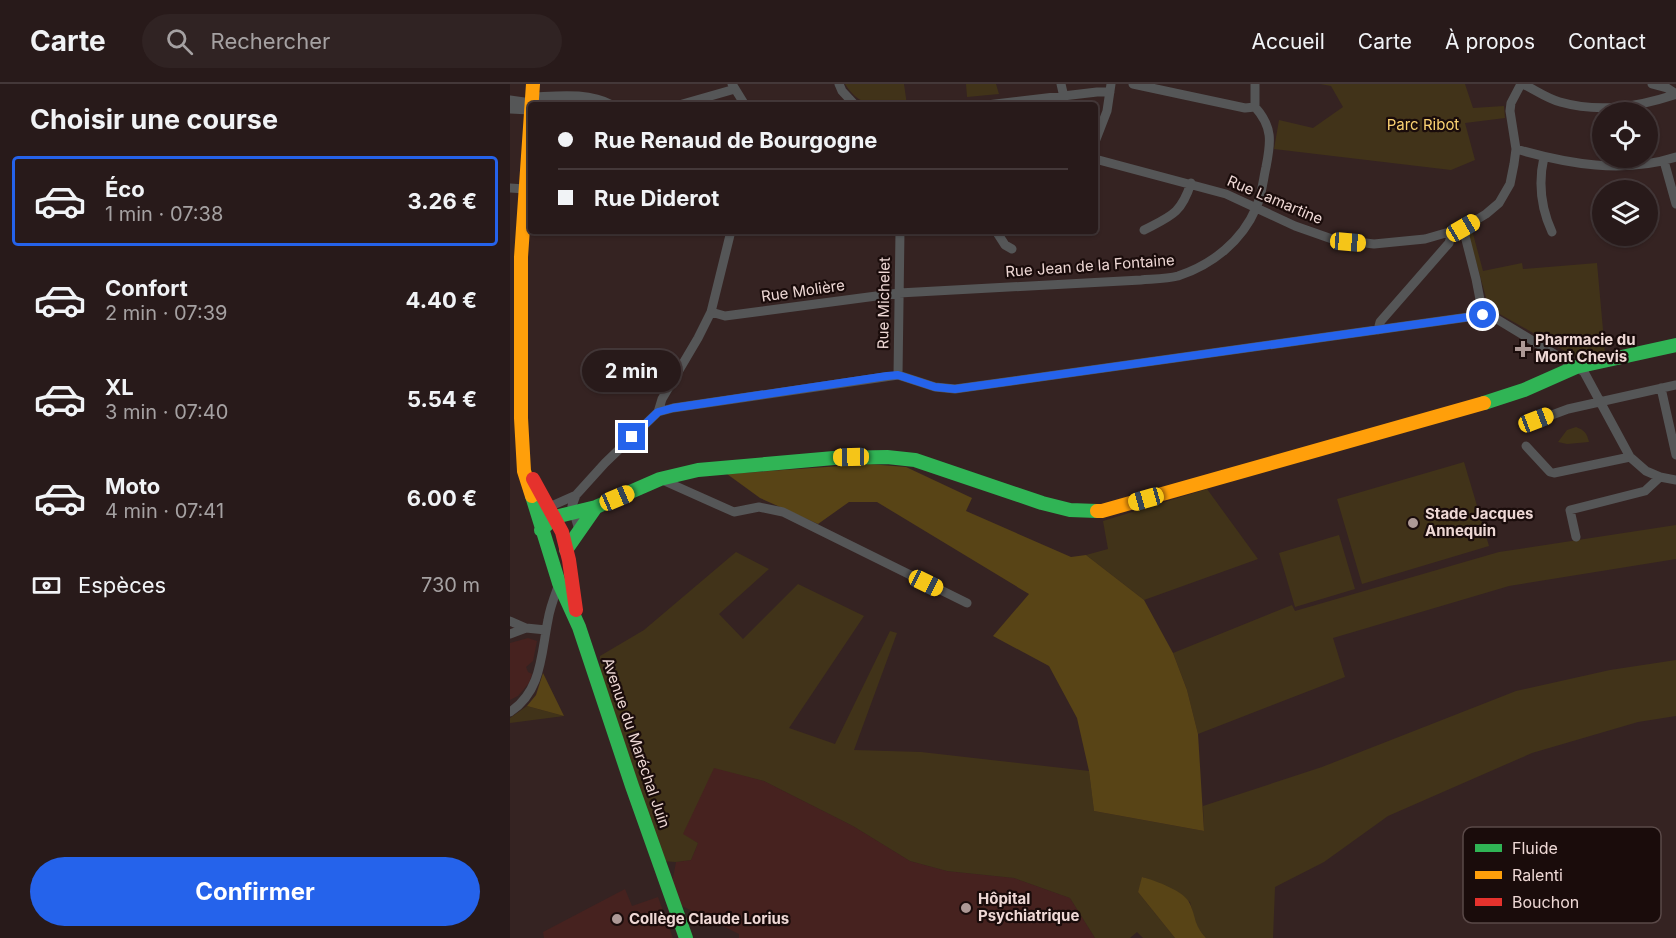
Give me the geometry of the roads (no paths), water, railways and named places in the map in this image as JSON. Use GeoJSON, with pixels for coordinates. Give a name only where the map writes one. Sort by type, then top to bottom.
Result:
{"type":"FeatureCollection","features":[{"type":"Feature","properties":{"kind":"street"},"geometry":{"type":"LineString","coordinates":[[839,84],[851,102]]}},
{"type":"Feature","properties":{"kind":"street"},"geometry":{"type":"LineString","coordinates":[[1061,84],[1064,97]]}},
{"type":"Feature","properties":{"kind":"street"},"geometry":{"type":"LineString","coordinates":[[1133,84],[1245,108],[1255,107]]}},
{"type":"Feature","properties":{"kind":"street"},"geometry":{"type":"LineString","coordinates":[[1255,84],[1255,107],[1265,118],[1270,131],[1267,161],[1256,209]]}},
{"type":"Feature","properties":{"kind":"street"},"geometry":{"type":"LineString","coordinates":[[1522,84],[1559,102],[1590,108],[1645,105],[1675,95]]}},
{"type":"Feature","properties":{"kind":"street","name":"Rue Lamartine"},"geometry":{"type":"LineString","coordinates":[[1098,160],[1226,194],[1304,230],[1348,242],[1396,243],[1452,233],[1486,214],[1499,203],[1510,184],[1516,149],[1510,111],[1511,103],[1522,84]]}},
{"type":"Feature","properties":{"kind":"street"},"geometry":{"type":"LineString","coordinates":[[1652,84],[1667,88],[1675,95]]}},
{"type":"Feature","properties":{"kind":"street"},"geometry":{"type":"LineString","coordinates":[[688,102],[733,86],[743,102]]}},
{"type":"Feature","properties":{"kind":"street"},"geometry":{"type":"LineString","coordinates":[[1023,102],[1098,92],[1110,88],[1107,111],[1098,134]]}},
{"type":"Feature","properties":{"kind":"street"},"geometry":{"type":"LineString","coordinates":[[510,100],[582,96],[605,102]]}},
{"type":"Feature","properties":{"kind":"street"},"geometry":{"type":"LineString","coordinates":[[510,109],[531,99]]}},
{"type":"Feature","properties":{"kind":"street"},"geometry":{"type":"LineString","coordinates":[[522,443],[521,257],[528,144]]}},
{"type":"Feature","properties":{"kind":"street"},"geometry":{"type":"LineString","coordinates":[[1516,149],[1595,167],[1665,161],[1676,157]]}},
{"type":"Feature","properties":{"kind":"street"},"geometry":{"type":"LineString","coordinates":[[1544,157],[1540,189],[1546,220],[1552,232]]}},
{"type":"Feature","properties":{"kind":"street"},"geometry":{"type":"LineString","coordinates":[[1665,161],[1676,204]]}},
{"type":"Feature","properties":{"kind":"street"},"geometry":{"type":"LineString","coordinates":[[1144,230],[1174,214],[1187,197],[1191,183]]}},
{"type":"Feature","properties":{"kind":"street"},"geometry":{"type":"LineString","coordinates":[[510,188],[525,189]]}},
{"type":"Feature","properties":{"kind":"street","name":"Rue Jean de la Fontaine"},"geometry":{"type":"LineString","coordinates":[[899,293],[1176,277],[1201,267],[1223,252],[1237,238],[1256,209]]}},
{"type":"Feature","properties":{"kind":"street"},"geometry":{"type":"LineString","coordinates":[[1463,228],[1483,315]]}},
{"type":"Feature","properties":{"kind":"street"},"geometry":{"type":"LineString","coordinates":[[1378,330],[1380,322],[1449,243],[1452,233]]}},
{"type":"Feature","properties":{"kind":"street"},"geometry":{"type":"LineString","coordinates":[[658,412],[662,399],[689,355],[711,312],[730,234]]}},
{"type":"Feature","properties":{"kind":"street","name":"Rue Michelet"},"geometry":{"type":"LineString","coordinates":[[898,375],[900,234]]}},
{"type":"Feature","properties":{"kind":"street"},"geometry":{"type":"LineString","coordinates":[[998,234],[1005,245],[1012,249]]}},
{"type":"Feature","properties":{"kind":"street","name":"Rue Molière"},"geometry":{"type":"LineString","coordinates":[[711,312],[724,316],[899,293]]}},
{"type":"Feature","properties":{"kind":"street"},"geometry":{"type":"LineString","coordinates":[[541,530],[552,512],[576,495],[604,463],[658,412],[673,408],[898,375],[935,387],[955,389],[1483,315],[1494,318],[1584,372],[1630,457],[1646,471],[1659,477],[1676,480]]}},
{"type":"Feature","properties":{"kind":"street"},"geometry":{"type":"LineString","coordinates":[[552,512],[573,512],[596,507],[660,479],[698,470],[834,458],[887,457],[915,460],[1042,503],[1071,510],[1102,512],[1457,412],[1524,390],[1576,367],[1676,345]]}},
{"type":"Feature","properties":{"kind":"street"},"geometry":{"type":"LineString","coordinates":[[1525,425],[1548,415],[1676,385]]}},
{"type":"Feature","properties":{"kind":"street"},"geometry":{"type":"LineString","coordinates":[[1661,388],[1676,455]]}},
{"type":"Feature","properties":{"kind":"street","name":"Avenue du Maréchal Juin"},"geometry":{"type":"LineString","coordinates":[[522,443],[534,483],[562,533],[566,550],[569,594],[579,627],[605,709],[686,938]]}},
{"type":"Feature","properties":{"kind":"street","name":"Avenue du Maréchal Juin"},"geometry":{"type":"LineString","coordinates":[[522,443],[524,471],[541,530],[560,583],[569,594]]}},
{"type":"Feature","properties":{"kind":"street"},"geometry":{"type":"LineString","coordinates":[[1526,446],[1550,472],[1554,473],[1630,457]]}},
{"type":"Feature","properties":{"kind":"street"},"geometry":{"type":"LineString","coordinates":[[1576,537],[1570,510],[1645,491],[1659,477]]}},
{"type":"Feature","properties":{"kind":"street"},"geometry":{"type":"LineString","coordinates":[[660,479],[734,512],[759,507],[783,513],[967,603]]}},
{"type":"Feature","properties":{"kind":"street"},"geometry":{"type":"LineString","coordinates":[[576,495],[572,506],[579,530]]}},
{"type":"Feature","properties":{"kind":"street"},"geometry":{"type":"LineString","coordinates":[[547,546],[566,550],[596,507]]}},
{"type":"Feature","properties":{"kind":"street"},"geometry":{"type":"LineString","coordinates":[[510,712],[525,699],[539,672],[548,617],[560,583]]}},
{"type":"Feature","properties":{"kind":"street"},"geometry":{"type":"LineString","coordinates":[[548,617],[569,594]]}},
{"type":"Feature","properties":{"kind":"street"},"geometry":{"type":"LineString","coordinates":[[510,621],[526,628],[546,630]]}},
{"type":"Feature","properties":{"kind":"street"},"geometry":{"type":"LineString","coordinates":[[510,634],[526,628]]}},
{"type":"Feature","properties":{"kind":"place","name":"Pharmacie du Mont Chevis"},"geometry":{"type":"Point","coordinates":[1523,349]}},
{"type":"Feature","properties":{"kind":"place","name":"Stade Jacques Annequin"},"geometry":{"type":"Point","coordinates":[1413,523]}},
{"type":"Feature","properties":{"kind":"place","name":"Hôpital Psychiatrique"},"geometry":{"type":"Point","coordinates":[966,908]}},
{"type":"Feature","properties":{"kind":"place","name":"Collège Claude Lorius"},"geometry":{"type":"Point","coordinates":[617,919]}},
{"type":"Feature","properties":{"kind":"park label","name":"Parc Ribot"},"geometry":{"type":"Point","coordinates":[1423,125]}}]}
